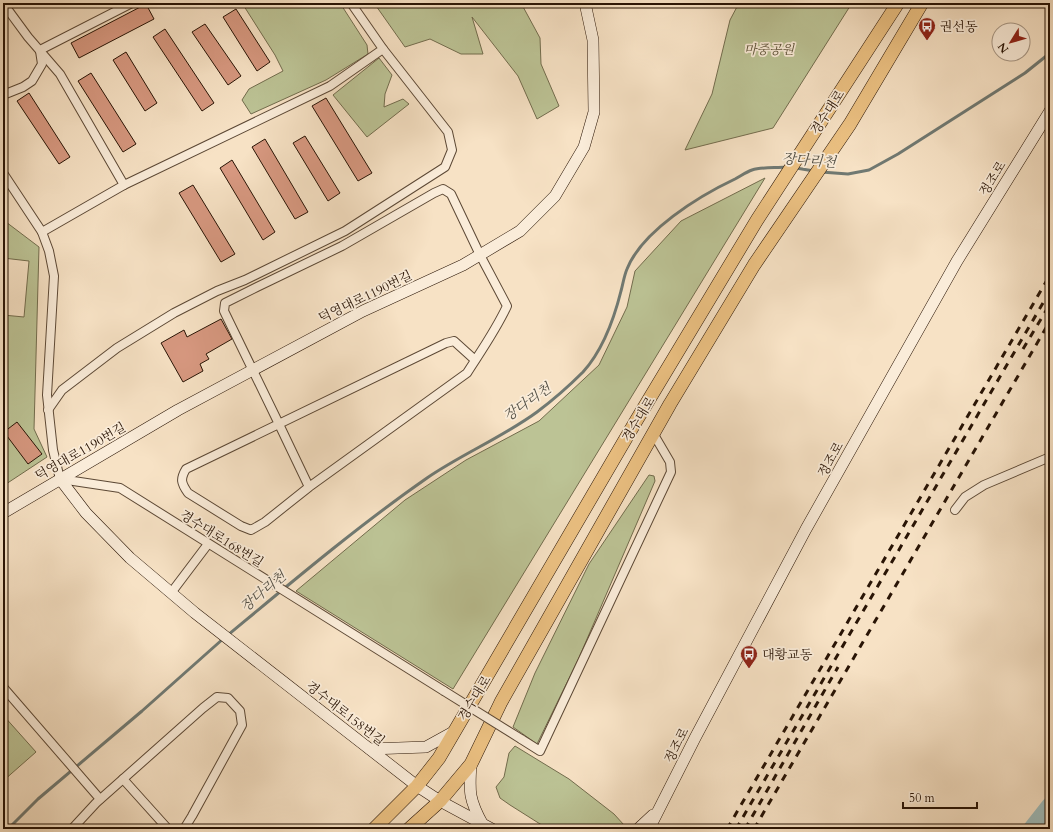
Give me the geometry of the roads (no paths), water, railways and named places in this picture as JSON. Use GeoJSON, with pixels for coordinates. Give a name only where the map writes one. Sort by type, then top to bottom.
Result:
{"type":"FeatureCollection","features":[{"type":"Feature","properties":{"kind":"main road","name":"경수대로"},"geometry":{"type":"LineString","coordinates":[[374,829],[418,786],[439,758],[636,421],[757,220],[898,3]]}},
{"type":"Feature","properties":{"kind":"main road","name":"경수대로"},"geometry":{"type":"LineString","coordinates":[[409,829],[440,801],[471,764],[501,702],[653,433],[754,265],[850,124],[922,3]]}},
{"type":"Feature","properties":{"kind":"street"},"geometry":{"type":"LineString","coordinates":[[3,3],[60,74],[124,184]]}},
{"type":"Feature","properties":{"kind":"street"},"geometry":{"type":"LineString","coordinates":[[40,50],[132,3]]}},
{"type":"Feature","properties":{"kind":"street"},"geometry":{"type":"LineString","coordinates":[[48,410],[62,390],[117,348],[174,313],[217,291],[245,280],[345,231],[445,167],[452,150],[448,132],[383,49],[350,3]]}},
{"type":"Feature","properties":{"kind":"street","name":"덕영대로1190번길"},"geometry":{"type":"LineString","coordinates":[[3,513],[178,410],[363,311],[464,265],[520,231],[555,196],[584,147],[594,112],[593,40],[585,3]]}},
{"type":"Feature","properties":{"kind":"street"},"geometry":{"type":"LineString","coordinates":[[42,232],[124,184],[330,86],[383,49]]}},
{"type":"Feature","properties":{"kind":"street"},"geometry":{"type":"LineString","coordinates":[[3,95],[23,87],[32,81],[42,64],[40,50]]}},
{"type":"Feature","properties":{"kind":"street","name":"정조로"},"geometry":{"type":"LineString","coordinates":[[649,829],[695,738],[806,529],[957,262],[1050,111]]}},
{"type":"Feature","properties":{"kind":"street"},"geometry":{"type":"LineString","coordinates":[[3,173],[42,232],[49,251],[54,276],[47,395],[53,450],[60,479],[86,513],[130,558],[171,593],[208,544]]}},
{"type":"Feature","properties":{"kind":"street"},"geometry":{"type":"LineString","coordinates":[[309,487],[279,423],[224,311],[225,303],[342,246],[443,189],[451,194],[480,255],[507,306],[500,320],[467,373],[309,487],[265,522],[252,530],[241,526],[188,493],[182,485],[182,476],[186,469],[279,423],[446,342],[454,341],[475,360]]}},
{"type":"Feature","properties":{"kind":"street","name":"경수대로168번길"},"geometry":{"type":"LineString","coordinates":[[60,479],[120,488],[301,603],[540,751],[671,472],[670,462],[653,433]]}},
{"type":"Feature","properties":{"kind":"street"},"geometry":{"type":"LineString","coordinates":[[955,510],[965,497],[984,485],[1039,457],[1050,457]]}},
{"type":"Feature","properties":{"kind":"street","name":"경수대로158번길"},"geometry":{"type":"LineString","coordinates":[[171,593],[418,786],[482,828]]}},
{"type":"Feature","properties":{"kind":"street"},"geometry":{"type":"LineString","coordinates":[[3,687],[100,799]]}},
{"type":"Feature","properties":{"kind":"street"},"geometry":{"type":"LineString","coordinates":[[72,829],[100,799],[203,708],[217,697],[228,698],[240,711],[242,725],[184,829]]}},
{"type":"Feature","properties":{"kind":"street"},"geometry":{"type":"LineString","coordinates":[[370,749],[426,747],[455,732]]}},
{"type":"Feature","properties":{"kind":"street"},"geometry":{"type":"LineString","coordinates":[[471,764],[469,790],[474,809],[482,828]]}},
{"type":"Feature","properties":{"kind":"street"},"geometry":{"type":"LineString","coordinates":[[123,779],[168,829]]}},
{"type":"Feature","properties":{"kind":"street"},"geometry":{"type":"LineString","coordinates":[[638,829],[658,811]]}},
{"type":"Feature","properties":{"kind":"waterway","name":"장다리천"},"geometry":{"type":"LineString","coordinates":[[821,172],[848,174],[869,170],[898,154],[1025,73],[1050,53]]}},
{"type":"Feature","properties":{"kind":"waterway","name":"장다리천"},"geometry":{"type":"LineString","coordinates":[[228,635],[326,554],[401,496],[440,469],[524,421],[549,403],[583,372],[596,354],[607,334],[615,312],[626,272],[634,255],[658,228],[673,216],[705,195],[752,170],[760,168],[786,167]]}},
{"type":"Feature","properties":{"kind":"waterway","name":"장다리천"},"geometry":{"type":"LineString","coordinates":[[796,168],[814,171]]}},
{"type":"Feature","properties":{"kind":"waterway","name":"장다리천"},"geometry":{"type":"LineString","coordinates":[[8,829],[38,799],[142,711],[224,638]]}},
{"type":"Feature","properties":{"kind":"waterway"},"geometry":{"type":"LineString","coordinates":[[1032,829],[1050,806]]}},
{"type":"Feature","properties":{"kind":"railway"},"geometry":{"type":"LineString","coordinates":[[727,829],[1050,275]]}},
{"type":"Feature","properties":{"kind":"railway"},"geometry":{"type":"LineString","coordinates":[[736,829],[1050,291]]}},
{"type":"Feature","properties":{"kind":"railway"},"geometry":{"type":"LineString","coordinates":[[1023,349],[1050,304]]}},
{"type":"Feature","properties":{"kind":"railway"},"geometry":{"type":"LineString","coordinates":[[754,829],[1050,321]]}},
{"type":"Feature","properties":{"kind":"railway"},"geometry":{"type":"LineString","coordinates":[[745,829],[838,667]]}},
{"type":"Feature","properties":{"kind":"place","name":"권선동"},"geometry":{"type":"Point","coordinates":[927,41]}},
{"type":"Feature","properties":{"kind":"place","name":"대황교동"},"geometry":{"type":"Point","coordinates":[749,669]}},
{"type":"Feature","properties":{"kind":"park label","name":"마중공원"},"geometry":{"type":"Point","coordinates":[769,49]}}]}
